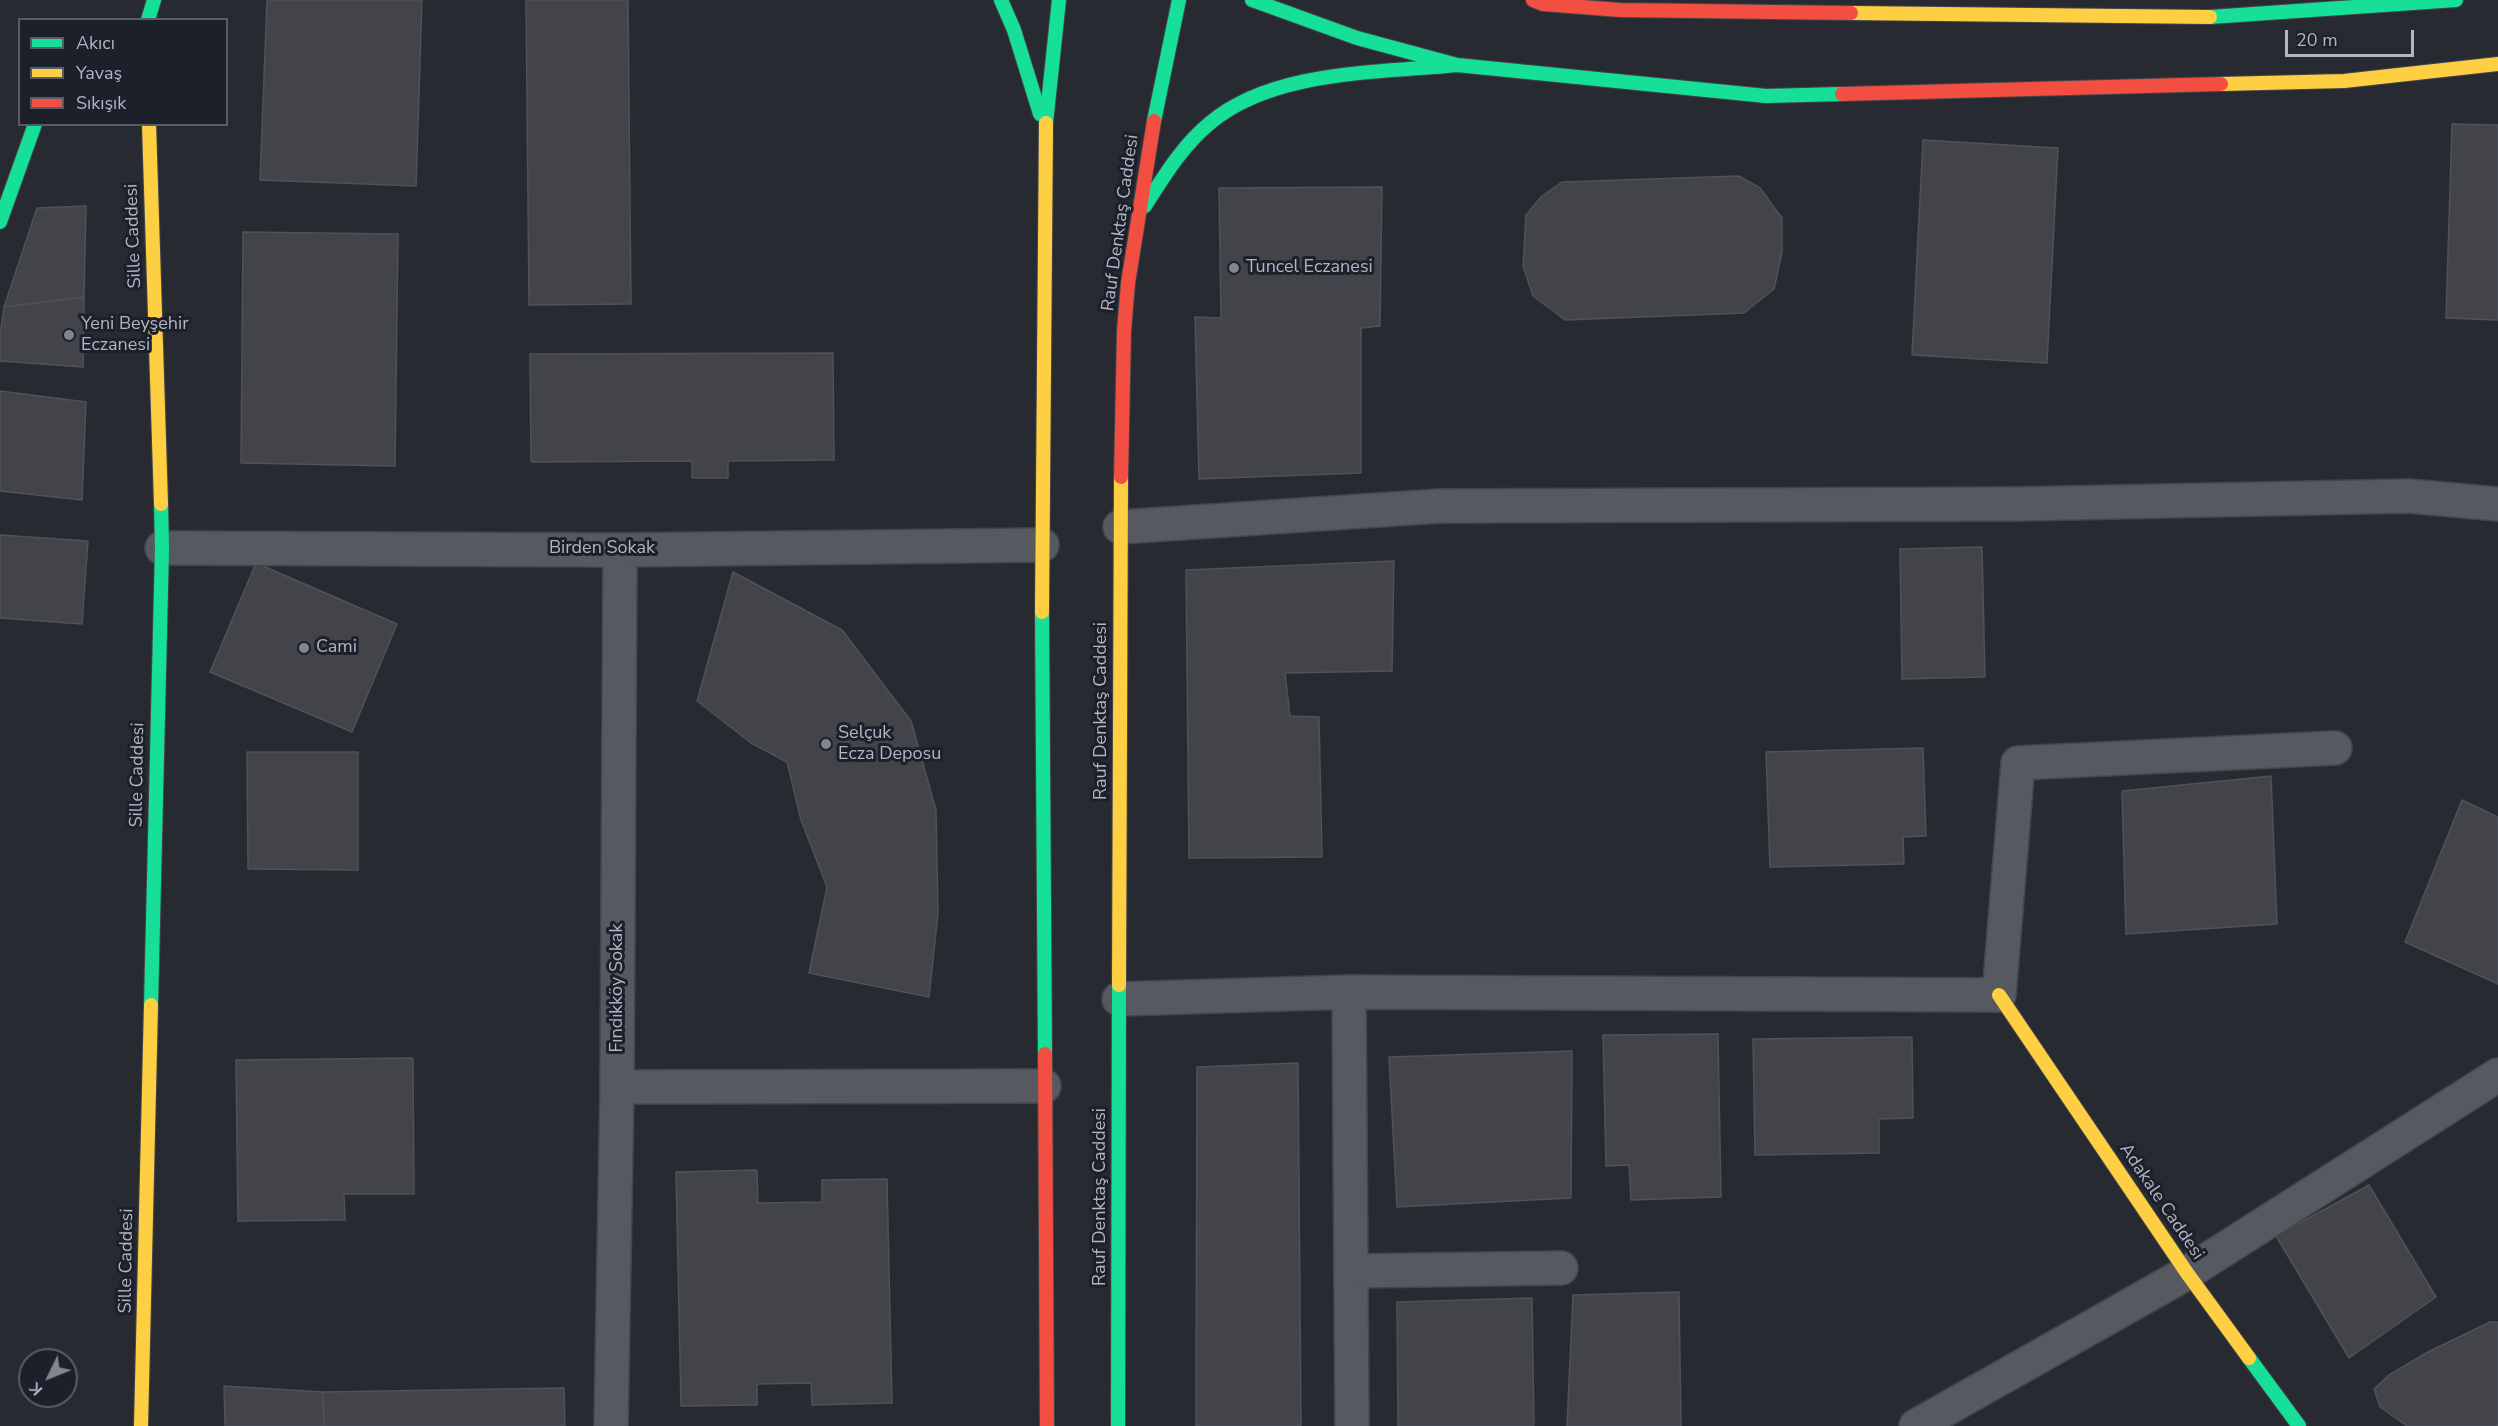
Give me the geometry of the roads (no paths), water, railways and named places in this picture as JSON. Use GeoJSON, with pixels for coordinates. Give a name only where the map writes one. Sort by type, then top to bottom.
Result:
{"type":"FeatureCollection","features":[{"type":"Feature","properties":{"kind":"street"},"geometry":{"type":"LineString","coordinates":[[142,0],[146,18]]}},
{"type":"Feature","properties":{"kind":"street"},"geometry":{"type":"LineString","coordinates":[[147,18],[154,0]]}},
{"type":"Feature","properties":{"kind":"street"},"geometry":{"type":"LineString","coordinates":[[1000,0],[1014,30],[1045,130]]}},
{"type":"Feature","properties":{"kind":"street"},"geometry":{"type":"LineString","coordinates":[[1047,1426],[1042,545],[1045,130],[1059,0]]}},
{"type":"Feature","properties":{"kind":"street","name":"Rauf Denktaş Caddesi"},"geometry":{"type":"LineString","coordinates":[[1118,1426],[1120,526],[1124,331],[1128,283],[1158,93],[1179,0]]}},
{"type":"Feature","properties":{"kind":"street"},"geometry":{"type":"LineString","coordinates":[[1252,0],[1357,38],[1456,65],[1766,96],[2187,87],[2344,81],[2498,64]]}},
{"type":"Feature","properties":{"kind":"street"},"geometry":{"type":"LineString","coordinates":[[1533,0],[1543,4],[2019,7],[2209,17],[2456,0]]}},
{"type":"Feature","properties":{"kind":"street"},"geometry":{"type":"LineString","coordinates":[[1139,215],[1170,166],[1194,138],[1219,115],[1248,96],[1297,81],[1456,65]]}},
{"type":"Feature","properties":{"kind":"street"},"geometry":{"type":"LineString","coordinates":[[0,222],[34,126]]}},
{"type":"Feature","properties":{"kind":"street","name":"Sille Caddesi"},"geometry":{"type":"LineString","coordinates":[[141,1426],[162,548],[148,126]]}},
{"type":"Feature","properties":{"kind":"street"},"geometry":{"type":"LineString","coordinates":[[1120,526],[1439,506],[2016,504],[2409,496],[2498,504]]}},
{"type":"Feature","properties":{"kind":"street","name":"Birden Sokak"},"geometry":{"type":"LineString","coordinates":[[162,548],[620,550],[1042,545]]}},
{"type":"Feature","properties":{"kind":"street","name":"Fındıkköy Sokak"},"geometry":{"type":"LineString","coordinates":[[611,1426],[617,1087],[620,550]]}},
{"type":"Feature","properties":{"kind":"street"},"geometry":{"type":"LineString","coordinates":[[1119,999],[1349,992],[1999,995],[2018,763],[2335,748]]}},
{"type":"Feature","properties":{"kind":"street"},"geometry":{"type":"LineString","coordinates":[[1349,992],[1352,1426]]}},
{"type":"Feature","properties":{"kind":"street","name":"Adakale Caddesi"},"geometry":{"type":"LineString","coordinates":[[1999,995],[2187,1273],[2299,1426]]}},
{"type":"Feature","properties":{"kind":"street"},"geometry":{"type":"LineString","coordinates":[[1916,1426],[2187,1273],[2498,1075]]}},
{"type":"Feature","properties":{"kind":"street"},"geometry":{"type":"LineString","coordinates":[[617,1087],[1044,1086]]}},
{"type":"Feature","properties":{"kind":"street"},"geometry":{"type":"LineString","coordinates":[[1351,1271],[1561,1268]]}},
{"type":"Feature","properties":{"kind":"place","name":"Tuncel Eczanesi"},"geometry":{"type":"Point","coordinates":[1234,268]}},
{"type":"Feature","properties":{"kind":"place","name":"Yeni Beyşehir Eczanesi"},"geometry":{"type":"Point","coordinates":[69,335]}},
{"type":"Feature","properties":{"kind":"place","name":"Cami"},"geometry":{"type":"Point","coordinates":[304,648]}},
{"type":"Feature","properties":{"kind":"place","name":"Selçuk Ecza Deposu"},"geometry":{"type":"Point","coordinates":[826,744]}}]}
